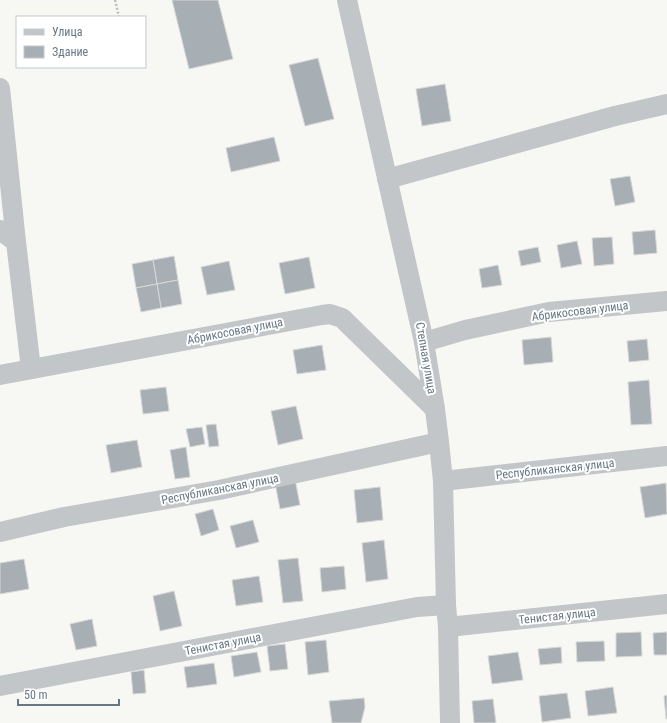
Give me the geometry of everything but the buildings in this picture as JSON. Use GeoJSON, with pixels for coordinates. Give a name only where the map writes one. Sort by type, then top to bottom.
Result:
{"type":"FeatureCollection","features":[{"type":"Feature","properties":{"kind":"street","name":"Степная улица"},"geometry":{"type":"LineString","coordinates":[[347,0],[424,342],[435,409],[443,481],[450,723]]}},
{"type":"Feature","properties":{"kind":"street"},"geometry":{"type":"LineString","coordinates":[[0,88],[31,369]]}},
{"type":"Feature","properties":{"kind":"street"},"geometry":{"type":"LineString","coordinates":[[387,179],[615,116],[667,104]]}},
{"type":"Feature","properties":{"kind":"street"},"geometry":{"type":"LineString","coordinates":[[0,230],[16,242]]}},
{"type":"Feature","properties":{"kind":"street","name":"Абрикосовая улица"},"geometry":{"type":"LineString","coordinates":[[424,342],[465,330],[550,312],[667,301]]}},
{"type":"Feature","properties":{"kind":"street","name":"Абрикосовая улица"},"geometry":{"type":"LineString","coordinates":[[0,375],[330,314],[342,318],[435,409]]}},
{"type":"Feature","properties":{"kind":"street","name":"Республиканская улица"},"geometry":{"type":"LineString","coordinates":[[0,532],[64,517],[219,490],[439,442]]}},
{"type":"Feature","properties":{"kind":"street","name":"Республиканская улица"},"geometry":{"type":"LineString","coordinates":[[443,481],[667,456]]}},
{"type":"Feature","properties":{"kind":"street","name":"Тенистая улица"},"geometry":{"type":"LineString","coordinates":[[448,627],[667,604]]}},
{"type":"Feature","properties":{"kind":"street","name":"Тенистая улица"},"geometry":{"type":"LineString","coordinates":[[0,686],[416,607],[446,605]]}},
{"type":"Feature","properties":{"kind":"path"},"geometry":{"type":"LineString","coordinates":[[115,0],[119,16]]}}]}
